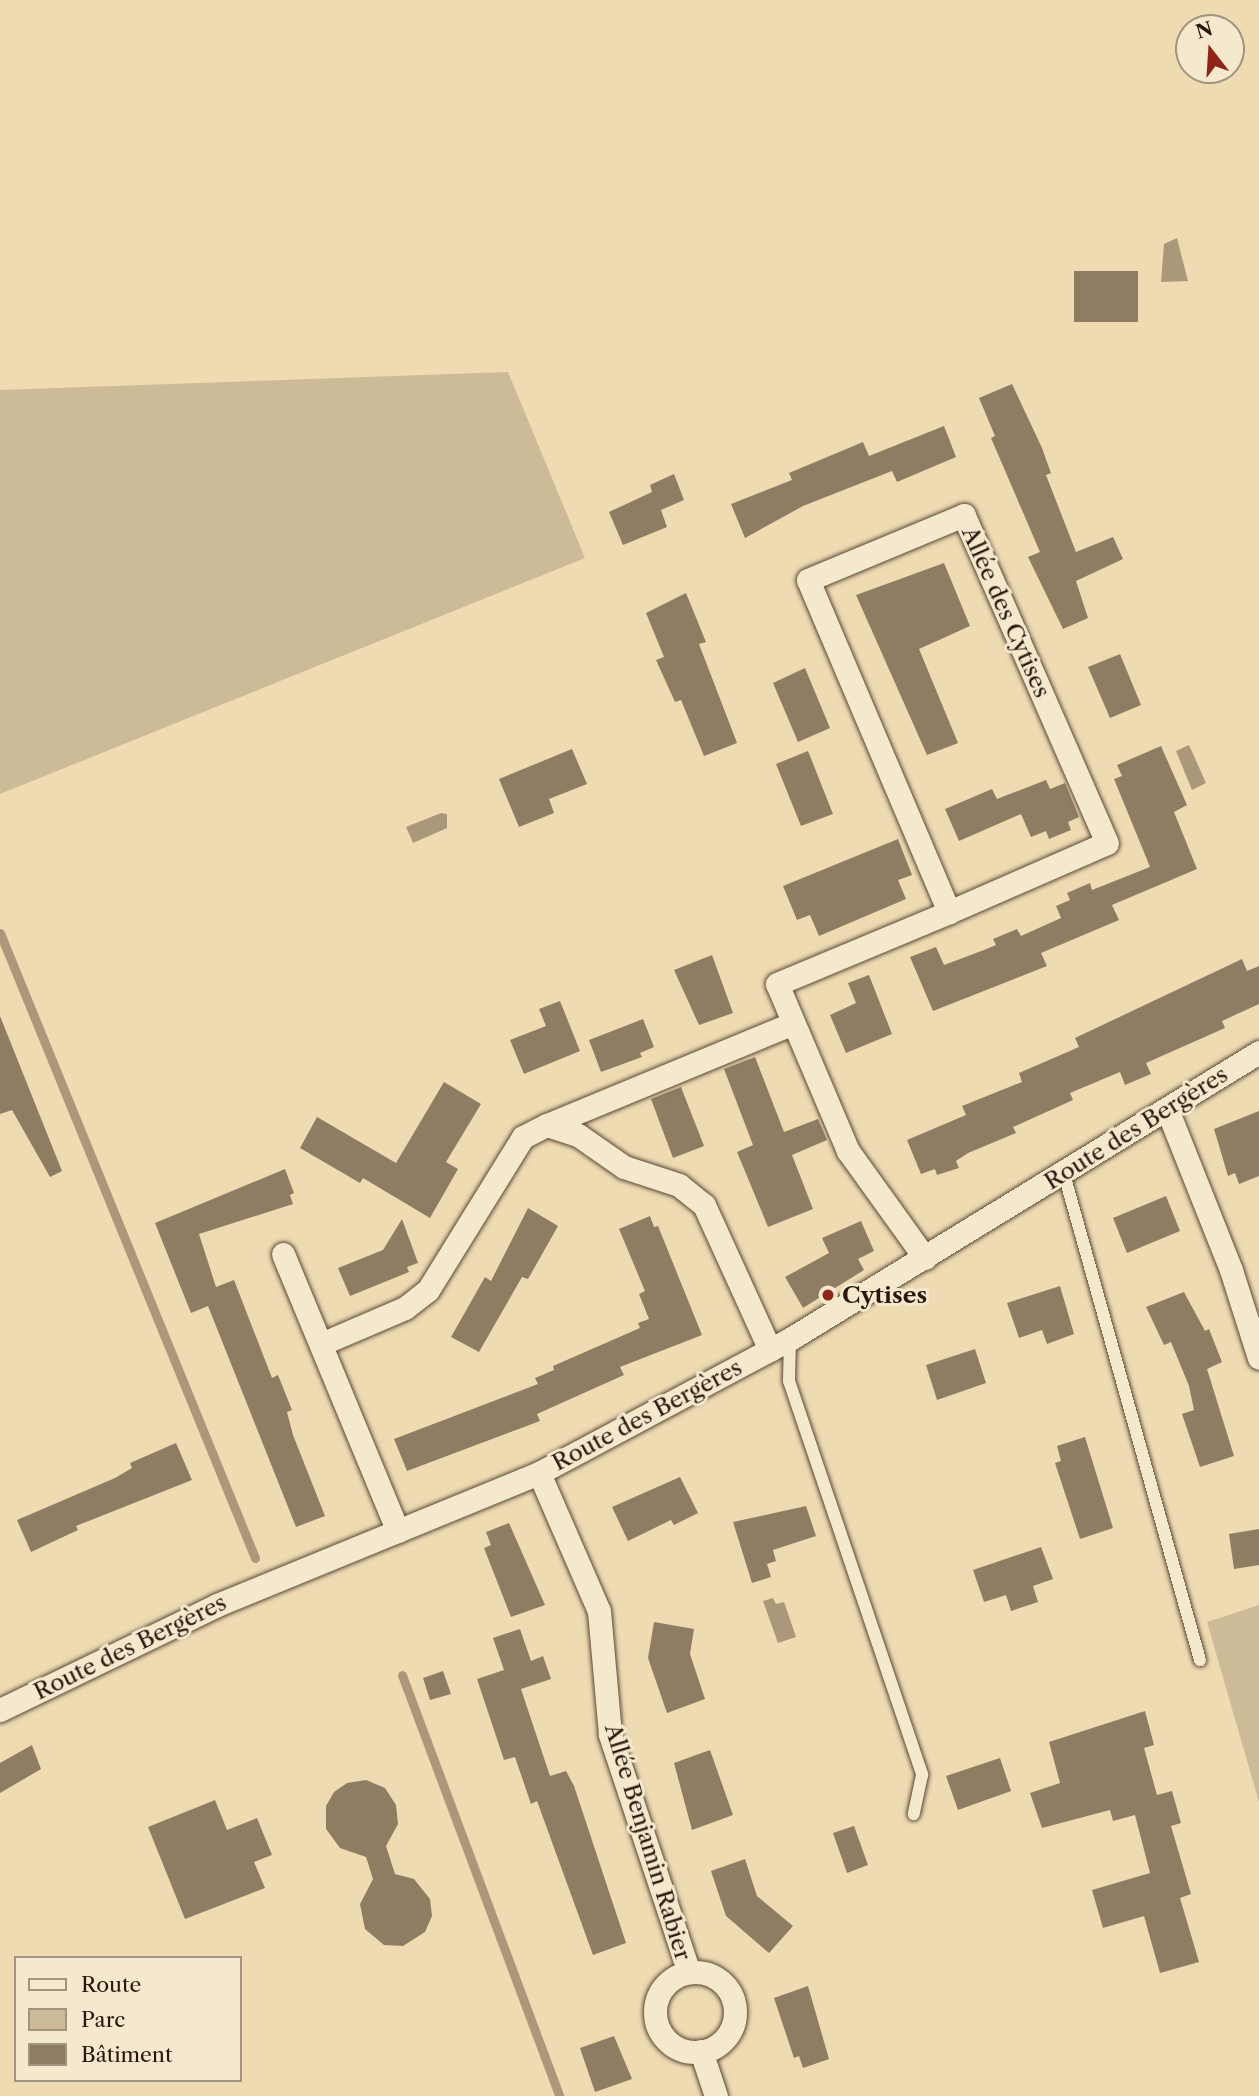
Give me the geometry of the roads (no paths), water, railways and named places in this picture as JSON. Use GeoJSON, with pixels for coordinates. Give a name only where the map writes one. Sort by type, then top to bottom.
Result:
{"type":"FeatureCollection","features":[{"type":"Feature","properties":{"kind":"street","name":"Allée des Cytises"},"geometry":{"type":"LineString","coordinates":[[925,1258],[848,1151],[777,984],[949,912],[1107,843],[964,515],[808,580],[949,912]]}},
{"type":"Feature","properties":{"kind":"street"},"geometry":{"type":"LineString","coordinates":[[321,1344],[405,1308],[428,1290],[523,1137],[793,1023]]}},
{"type":"Feature","properties":{"kind":"street","name":"Route des Bergères"},"geometry":{"type":"LineString","coordinates":[[0,1710],[176,1623],[539,1473],[790,1339],[1064,1174],[1259,1052]]}},
{"type":"Feature","properties":{"kind":"street"},"geometry":{"type":"LineString","coordinates":[[1167,1109],[1231,1270],[1259,1358]]}},
{"type":"Feature","properties":{"kind":"street"},"geometry":{"type":"LineString","coordinates":[[547,1125],[578,1135],[624,1167],[678,1185],[704,1205],[769,1350]]}},
{"type":"Feature","properties":{"kind":"street"},"geometry":{"type":"LineString","coordinates":[[283,1254],[398,1531]]}},
{"type":"Feature","properties":{"kind":"street","name":"Allée Benjamin Rabier"},"geometry":{"type":"LineString","coordinates":[[539,1473],[599,1611],[610,1735],[689,1972]]}},
{"type":"Feature","properties":{"kind":"street","name":"Allée Benjamin Rabier"},"geometry":{"type":"LineString","coordinates":[[689,1972],[719,1978],[736,2006],[734,2023],[726,2038],[701,2051],[680,2049],[666,2039],[656,2017],[660,1992],[671,1979],[689,1972]]}},
{"type":"Feature","properties":{"kind":"street"},"geometry":{"type":"LineString","coordinates":[[701,2051],[716,2096]]}},
{"type":"Feature","properties":{"kind":"lane"},"geometry":{"type":"LineString","coordinates":[[1064,1174],[1200,1660]]}},
{"type":"Feature","properties":{"kind":"lane"},"geometry":{"type":"LineString","coordinates":[[790,1339],[789,1381],[922,1775],[914,1814]]}},
{"type":"Feature","properties":{"kind":"waterway"},"geometry":{"type":"LineString","coordinates":[[0,933],[255,1558]]}},
{"type":"Feature","properties":{"kind":"waterway"},"geometry":{"type":"LineString","coordinates":[[402,1675],[559,2096]]}},
{"type":"Feature","properties":{"kind":"place","name":"Cytises"},"geometry":{"type":"Point","coordinates":[828,1295]}}]}
